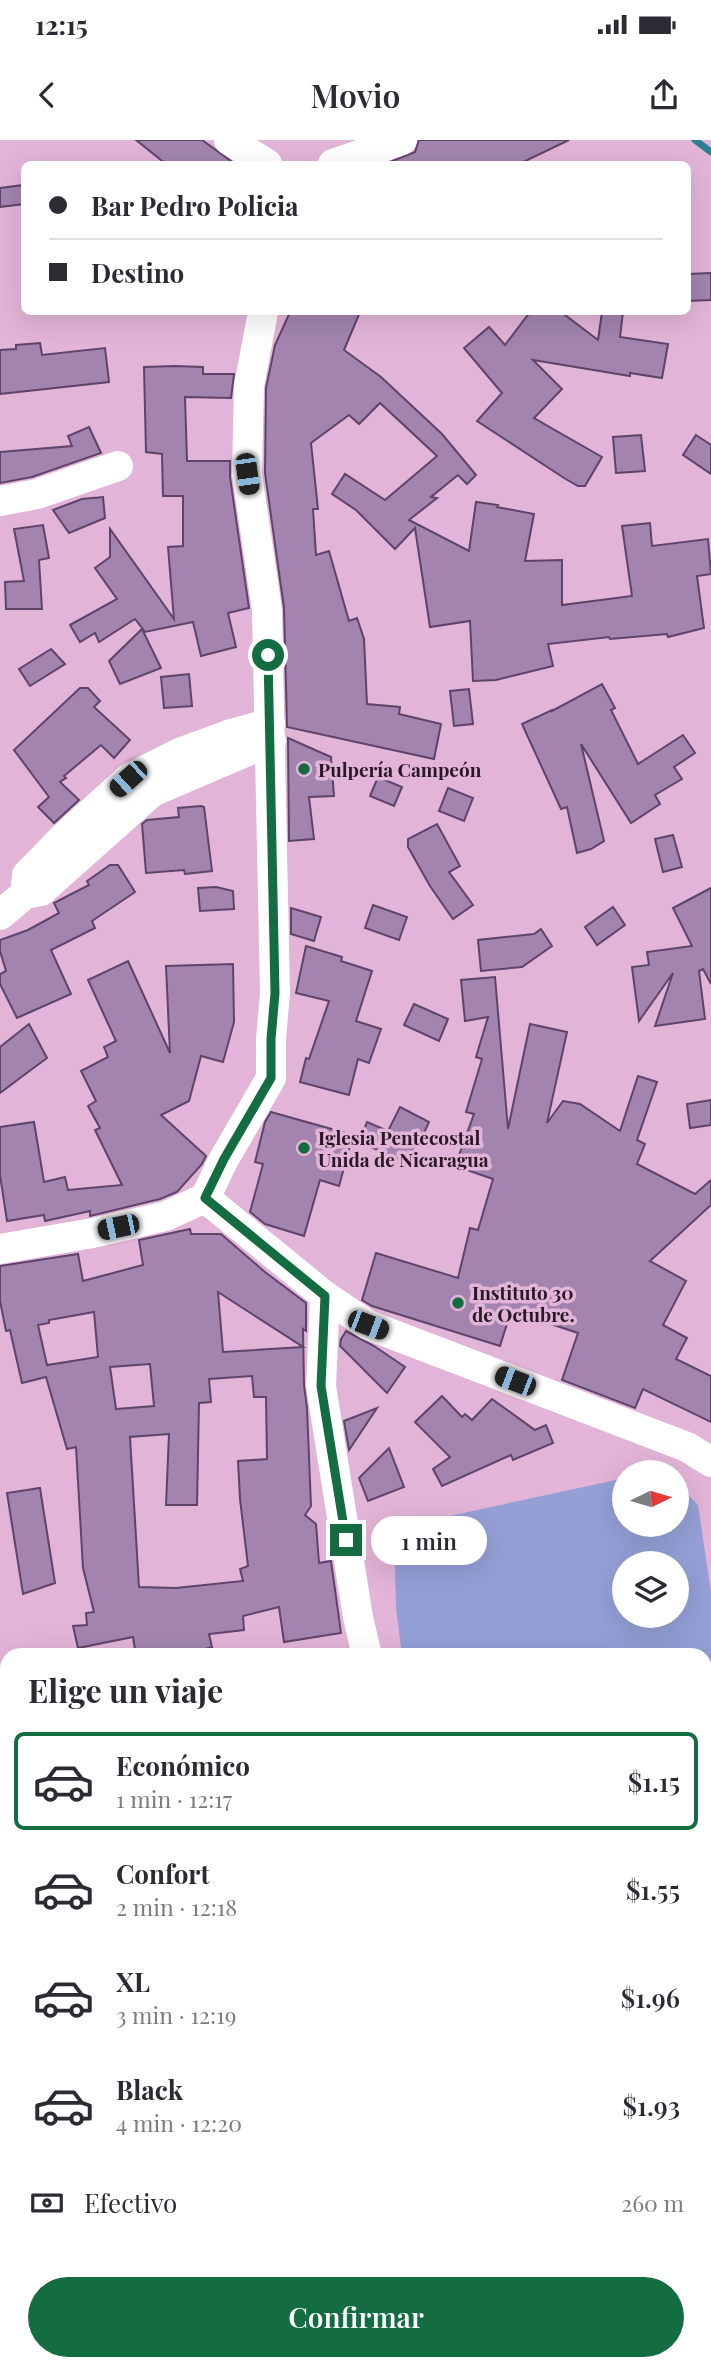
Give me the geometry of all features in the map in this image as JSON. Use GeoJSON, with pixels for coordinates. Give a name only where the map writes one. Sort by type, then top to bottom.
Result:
{"type":"FeatureCollection","features":[{"type":"Feature","properties":{"kind":"street"},"geometry":{"type":"LineString","coordinates":[[229,140],[262,161]]}},
{"type":"Feature","properties":{"kind":"street"},"geometry":{"type":"LineString","coordinates":[[342,161],[401,140]]}},
{"type":"Feature","properties":{"kind":"street"},"geometry":{"type":"LineString","coordinates":[[0,1249],[166,1216],[205,1198],[224,1159],[271,1078],[275,993],[267,610],[247,474],[250,386],[262,315]]}},
{"type":"Feature","properties":{"kind":"street"},"geometry":{"type":"LineString","coordinates":[[0,500],[37,494],[118,466]]}},
{"type":"Feature","properties":{"kind":"street"},"geometry":{"type":"LineString","coordinates":[[0,915],[25,894],[27,875],[128,779],[179,753],[228,735],[271,732]]}},
{"type":"Feature","properties":{"kind":"street"},"geometry":{"type":"LineString","coordinates":[[205,1198],[325,1296],[368,1325],[687,1447],[711,1462]]}},
{"type":"Feature","properties":{"kind":"street"},"geometry":{"type":"LineString","coordinates":[[325,1296],[321,1386],[365,1648]]}},
{"type":"Feature","properties":{"kind":"shaded area"},"geometry":{"type":"Polygon","coordinates":[[[612,1481],[612,1537],[689,1537],[690,1497],[698,1505],[711,1592],[711,1648],[401,1648],[396,1608],[394,1528],[612,1481]]]}},
{"type":"Feature","properties":{"kind":"building"},"geometry":{"type":"Polygon","coordinates":[[[136,140],[202,140],[231,161],[162,161],[136,140]]]}},
{"type":"Feature","properties":{"kind":"building"},"geometry":{"type":"Polygon","coordinates":[[[419,140],[569,140],[525,161],[392,161],[415,152],[419,140]]]}},
{"type":"Feature","properties":{"kind":"building"},"geometry":{"type":"Polygon","coordinates":[[[21,185],[21,204],[0,207],[0,188],[21,185]]]}},
{"type":"Feature","properties":{"kind":"building"},"geometry":{"type":"Polygon","coordinates":[[[711,273],[711,300],[691,301],[691,274],[711,273]]]}},
{"type":"Feature","properties":{"kind":"building"},"geometry":{"type":"Polygon","coordinates":[[[289,315],[359,315],[344,350],[381,377],[442,434],[476,475],[467,484],[458,475],[431,497],[437,498],[409,520],[469,551],[476,502],[534,514],[525,561],[562,560],[562,605],[632,596],[622,526],[650,523],[652,546],[708,539],[711,574],[697,576],[704,628],[668,637],[667,634],[609,637],[548,644],[553,666],[496,680],[473,681],[470,621],[430,627],[415,528],[395,549],[356,510],[332,494],[345,474],[385,500],[437,456],[380,403],[359,424],[349,415],[311,443],[318,509],[313,509],[316,555],[329,551],[349,621],[357,618],[364,639],[367,704],[400,707],[399,714],[441,724],[434,759],[287,727],[284,608],[265,473],[266,388],[275,345],[289,315]]]}},
{"type":"Feature","properties":{"kind":"building"},"geometry":{"type":"Polygon","coordinates":[[[528,315],[565,315],[598,340],[602,315],[623,315],[620,337],[668,344],[662,378],[630,373],[630,376],[533,360],[562,389],[534,418],[602,457],[585,486],[578,486],[564,478],[477,421],[502,393],[464,348],[489,327],[505,345],[528,315]]]}},
{"type":"Feature","properties":{"kind":"building"},"geometry":{"type":"Polygon","coordinates":[[[40,343],[42,355],[105,348],[109,382],[0,394],[0,350],[16,349],[16,345],[40,343]]]}},
{"type":"Feature","properties":{"kind":"building"},"geometry":{"type":"Polygon","coordinates":[[[144,367],[203,367],[203,374],[234,374],[231,398],[185,397],[187,461],[230,461],[249,608],[228,613],[236,647],[201,656],[193,622],[145,632],[135,619],[99,642],[95,633],[80,642],[70,625],[117,599],[95,568],[110,557],[110,529],[174,619],[168,547],[183,546],[183,496],[163,496],[162,454],[146,452],[144,367]]]}},
{"type":"Feature","properties":{"kind":"building"},"geometry":{"type":"Polygon","coordinates":[[[89,427],[101,453],[32,477],[0,483],[0,452],[72,446],[68,436],[89,427]]]}},
{"type":"Feature","properties":{"kind":"building"},"geometry":{"type":"Polygon","coordinates":[[[641,435],[645,471],[616,473],[613,437],[641,435]]]}},
{"type":"Feature","properties":{"kind":"building"},"geometry":{"type":"Polygon","coordinates":[[[696,435],[711,445],[711,474],[683,455],[696,435]]]}},
{"type":"Feature","properties":{"kind":"building"},"geometry":{"type":"Polygon","coordinates":[[[103,497],[105,518],[69,533],[53,510],[82,499],[103,497]]]}},
{"type":"Feature","properties":{"kind":"building"},"geometry":{"type":"Polygon","coordinates":[[[43,525],[49,558],[39,560],[42,609],[6,609],[5,582],[24,581],[14,529],[43,525]]]}},
{"type":"Feature","properties":{"kind":"building"},"geometry":{"type":"Polygon","coordinates":[[[142,629],[161,668],[120,684],[109,661],[142,629]]]}},
{"type":"Feature","properties":{"kind":"building"},"geometry":{"type":"Polygon","coordinates":[[[51,649],[65,664],[30,686],[19,669],[51,649]]]}},
{"type":"Feature","properties":{"kind":"building"},"geometry":{"type":"Polygon","coordinates":[[[189,674],[192,706],[164,708],[161,677],[189,674]]]}},
{"type":"Feature","properties":{"kind":"building"},"geometry":{"type":"Polygon","coordinates":[[[602,684],[615,708],[611,710],[638,764],[683,735],[695,753],[674,767],[682,779],[655,795],[660,804],[631,823],[581,744],[604,841],[577,853],[567,807],[561,809],[522,724],[602,684]]]}},
{"type":"Feature","properties":{"kind":"building"},"geometry":{"type":"Polygon","coordinates":[[[80,688],[88,688],[100,701],[94,707],[130,740],[114,758],[101,745],[64,776],[66,778],[60,782],[79,800],[54,823],[38,807],[49,797],[14,750],[80,688]]]}},
{"type":"Feature","properties":{"kind":"building"},"geometry":{"type":"Polygon","coordinates":[[[469,689],[473,724],[454,726],[450,691],[469,689]]]}},
{"type":"Feature","properties":{"kind":"building"},"geometry":{"type":"Polygon","coordinates":[[[288,738],[331,757],[334,796],[309,797],[314,839],[289,841],[288,738]]]}},
{"type":"Feature","properties":{"kind":"building"},"geometry":{"type":"Polygon","coordinates":[[[378,777],[402,787],[394,806],[370,796],[378,777]]]}},
{"type":"Feature","properties":{"kind":"building"},"geometry":{"type":"Polygon","coordinates":[[[448,788],[473,798],[464,821],[439,811],[448,788]]]}},
{"type":"Feature","properties":{"kind":"building"},"geometry":{"type":"Polygon","coordinates":[[[204,807],[212,871],[185,874],[184,870],[146,873],[142,824],[147,820],[179,817],[178,808],[204,807]]]}},
{"type":"Feature","properties":{"kind":"building"},"geometry":{"type":"Polygon","coordinates":[[[437,824],[460,866],[449,872],[473,905],[453,919],[408,847],[408,839],[437,824]]]}},
{"type":"Feature","properties":{"kind":"building"},"geometry":{"type":"Polygon","coordinates":[[[673,835],[682,867],[663,872],[655,839],[673,835]]]}},
{"type":"Feature","properties":{"kind":"building"},"geometry":{"type":"Polygon","coordinates":[[[110,865],[118,865],[135,892],[92,921],[95,928],[51,950],[71,994],[17,1018],[0,984],[0,974],[6,971],[0,940],[28,930],[59,913],[54,903],[89,885],[87,881],[110,865]]]}},
{"type":"Feature","properties":{"kind":"building"},"geometry":{"type":"Polygon","coordinates":[[[216,887],[233,891],[234,909],[200,911],[198,888],[216,887]]]}},
{"type":"Feature","properties":{"kind":"building"},"geometry":{"type":"Polygon","coordinates":[[[711,888],[711,984],[703,969],[699,971],[705,1019],[655,1026],[673,973],[639,1021],[632,967],[649,965],[647,952],[692,946],[673,908],[711,888]]]}},
{"type":"Feature","properties":{"kind":"building"},"geometry":{"type":"Polygon","coordinates":[[[373,905],[407,917],[399,940],[365,928],[373,905]]]}},
{"type":"Feature","properties":{"kind":"building"},"geometry":{"type":"Polygon","coordinates":[[[613,907],[625,925],[597,945],[585,927],[613,907]]]}},
{"type":"Feature","properties":{"kind":"building"},"geometry":{"type":"Polygon","coordinates":[[[291,908],[321,917],[314,941],[291,934],[291,908]]]}},
{"type":"Feature","properties":{"kind":"building"},"geometry":{"type":"Polygon","coordinates":[[[541,929],[552,946],[522,967],[481,971],[478,940],[534,934],[541,929]]]}},
{"type":"Feature","properties":{"kind":"building"},"geometry":{"type":"Polygon","coordinates":[[[306,946],[342,957],[341,961],[372,971],[356,1021],[381,1029],[369,1063],[358,1059],[349,1095],[300,1082],[306,1058],[309,1059],[329,1001],[296,993],[306,946]]]}},
{"type":"Feature","properties":{"kind":"building"},"geometry":{"type":"Polygon","coordinates":[[[128,961],[170,1053],[166,966],[233,964],[234,1022],[223,1062],[201,1056],[189,1101],[161,1115],[206,1156],[177,1192],[160,1199],[90,1216],[90,1211],[45,1221],[44,1215],[7,1221],[0,1175],[0,1127],[34,1122],[44,1182],[65,1177],[68,1190],[122,1185],[95,1130],[100,1128],[88,1106],[96,1101],[81,1071],[108,1057],[104,1047],[116,1041],[88,980],[128,961]]]}},
{"type":"Feature","properties":{"kind":"building"},"geometry":{"type":"Polygon","coordinates":[[[495,977],[508,1129],[530,1024],[567,1032],[547,1123],[563,1101],[580,1104],[620,1131],[638,1076],[657,1082],[637,1140],[645,1144],[637,1164],[695,1194],[711,1180],[711,1205],[650,1261],[686,1281],[663,1325],[687,1338],[676,1359],[711,1376],[711,1422],[643,1389],[635,1408],[562,1380],[578,1333],[511,1311],[500,1346],[372,1306],[362,1300],[376,1253],[458,1278],[470,1228],[478,1230],[493,1179],[455,1166],[474,1114],[466,1112],[482,1059],[476,1057],[488,1017],[465,1021],[461,980],[495,977]]]}},
{"type":"Feature","properties":{"kind":"building"},"geometry":{"type":"Polygon","coordinates":[[[414,1004],[448,1019],[439,1041],[404,1025],[414,1004]]]}},
{"type":"Feature","properties":{"kind":"building"},"geometry":{"type":"Polygon","coordinates":[[[29,1024],[47,1058],[0,1093],[0,1047],[29,1024]]]}},
{"type":"Feature","properties":{"kind":"building"},"geometry":{"type":"Polygon","coordinates":[[[711,1100],[711,1125],[690,1128],[687,1104],[711,1100]]]}},
{"type":"Feature","properties":{"kind":"building"},"geometry":{"type":"Polygon","coordinates":[[[400,1107],[429,1122],[407,1163],[359,1142],[367,1122],[388,1131],[400,1107]]]}},
{"type":"Feature","properties":{"kind":"building"},"geometry":{"type":"Polygon","coordinates":[[[271,1112],[353,1135],[339,1186],[320,1180],[304,1236],[265,1224],[250,1212],[263,1164],[255,1162],[265,1122],[271,1112]]]}},
{"type":"Feature","properties":{"kind":"building"},"geometry":{"type":"Polygon","coordinates":[[[190,1229],[191,1234],[221,1234],[306,1303],[306,1331],[303,1329],[304,1385],[311,1506],[305,1515],[316,1524],[319,1563],[331,1561],[341,1633],[284,1642],[279,1607],[243,1616],[244,1630],[209,1634],[212,1647],[208,1648],[135,1648],[133,1637],[78,1648],[73,1626],[87,1625],[86,1613],[94,1612],[83,1568],[76,1447],[67,1449],[46,1377],[22,1383],[10,1330],[6,1331],[0,1301],[0,1266],[78,1254],[83,1281],[143,1265],[139,1240],[190,1229]],[[218,1292],[223,1352],[303,1347],[218,1292]],[[94,1312],[49,1320],[49,1323],[38,1325],[47,1365],[98,1357],[94,1312]],[[150,1364],[110,1367],[116,1409],[154,1406],[150,1364]],[[252,1376],[209,1379],[211,1402],[199,1403],[197,1505],[166,1505],[169,1434],[130,1437],[139,1587],[176,1588],[243,1581],[240,1569],[248,1566],[238,1461],[267,1459],[266,1397],[254,1397],[252,1376]]]}},
{"type":"Feature","properties":{"kind":"building"},"geometry":{"type":"Polygon","coordinates":[[[346,1331],[405,1367],[387,1393],[340,1346],[346,1331]]]}},
{"type":"Feature","properties":{"kind":"building"},"geometry":{"type":"Polygon","coordinates":[[[442,1396],[462,1417],[465,1414],[472,1420],[492,1399],[535,1430],[546,1425],[553,1443],[513,1460],[511,1455],[442,1486],[433,1469],[450,1457],[415,1422],[442,1396]]]}},
{"type":"Feature","properties":{"kind":"building"},"geometry":{"type":"Polygon","coordinates":[[[377,1408],[349,1450],[344,1421],[377,1408]]]}},
{"type":"Feature","properties":{"kind":"building"},"geometry":{"type":"Polygon","coordinates":[[[389,1448],[404,1487],[368,1501],[359,1478],[389,1448]]]}},
{"type":"Feature","properties":{"kind":"building"},"geometry":{"type":"Polygon","coordinates":[[[40,1488],[55,1583],[23,1594],[7,1493],[40,1488]]]}},
{"type":"Feature","properties":{"kind":"waterway"},"geometry":{"type":"LineString","coordinates":[[695,140],[711,152]]}},
{"type":"Feature","properties":{"kind":"place","name":"Pulpería Campeón"},"geometry":{"type":"Point","coordinates":[304,769]}},
{"type":"Feature","properties":{"kind":"place","name":"Iglesia Pentecostal Unida de Nicaragua"},"geometry":{"type":"Point","coordinates":[304,1148]}},
{"type":"Feature","properties":{"kind":"place","name":"Instituto 30 de Octubre."},"geometry":{"type":"Point","coordinates":[458,1303]}},
{"type":"Feature","properties":{"kind":"route"},"geometry":{"type":"LineString","coordinates":[[268,655],[275,993],[271,1078],[224,1159],[205,1198],[325,1296],[321,1386],[346,1540]]}}]}
